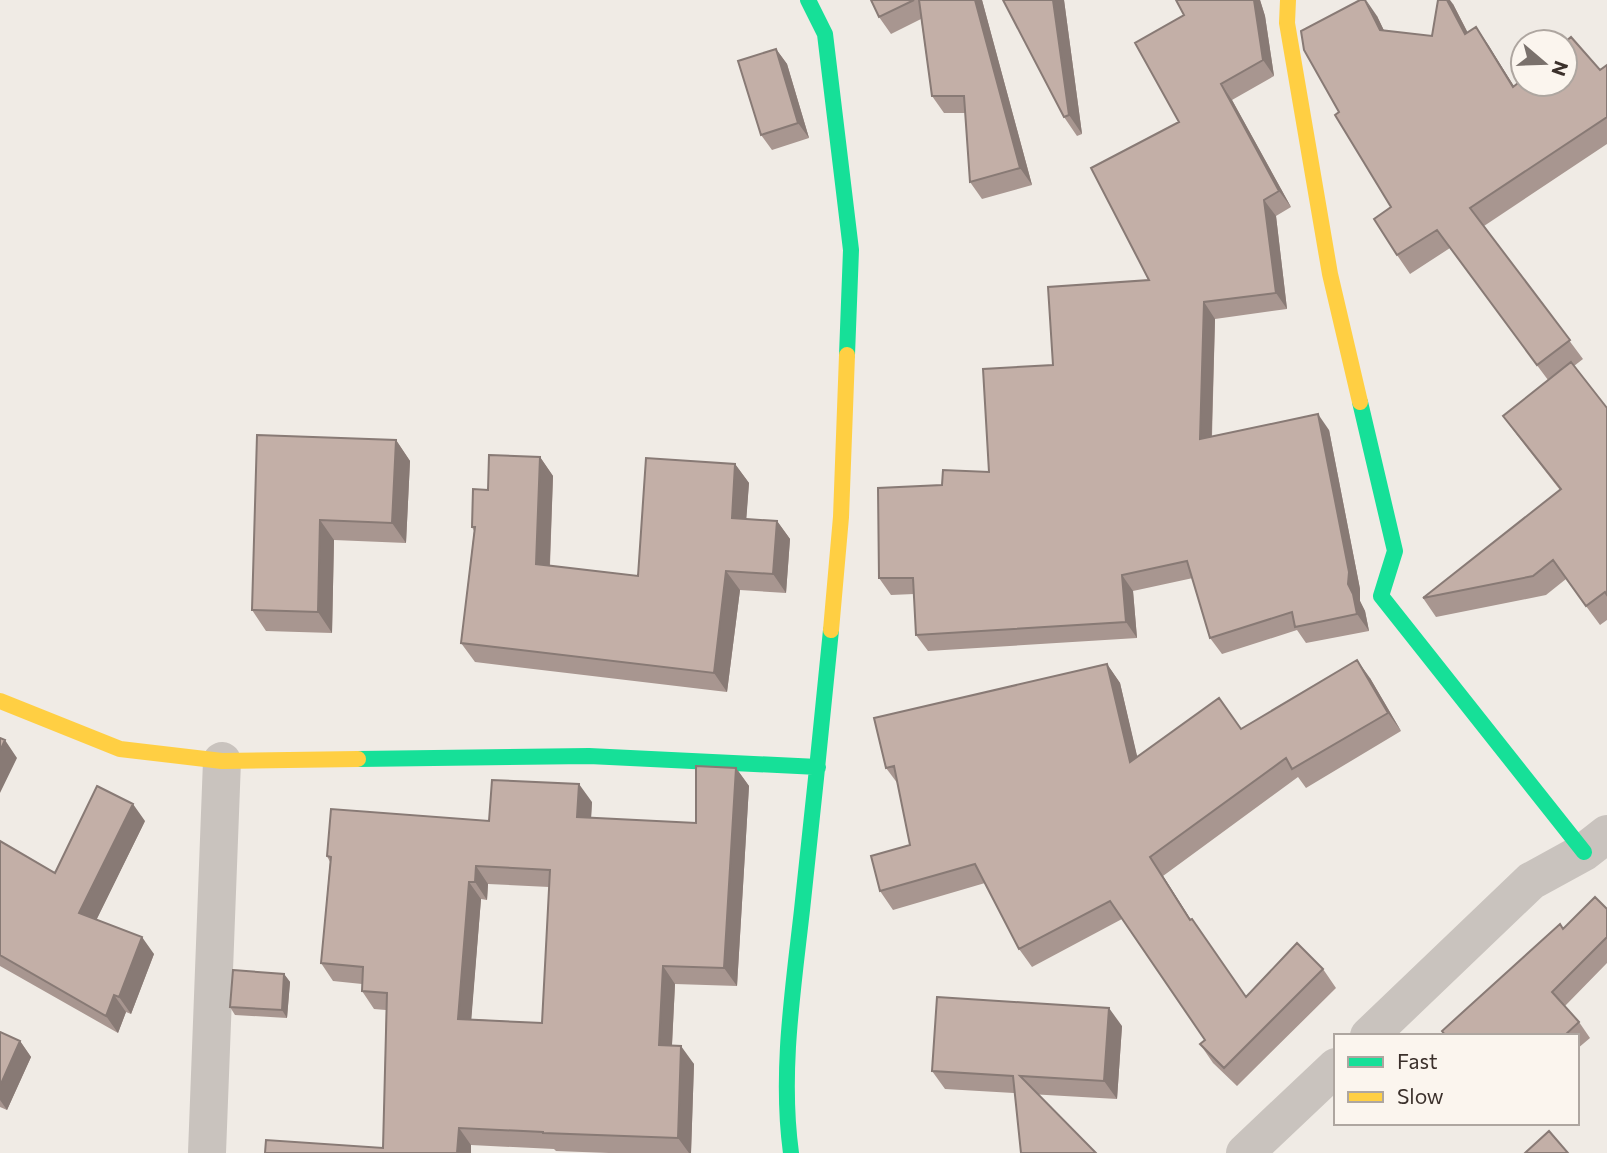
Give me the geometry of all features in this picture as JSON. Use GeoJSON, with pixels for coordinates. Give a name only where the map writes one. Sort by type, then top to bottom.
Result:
{"type":"FeatureCollection","features":[{"type":"Feature","properties":{"kind":"street"},"geometry":{"type":"LineString","coordinates":[[791,1153],[788,1036],[818,767],[841,517],[851,250],[825,33],[808,0]]}},
{"type":"Feature","properties":{"kind":"street"},"geometry":{"type":"LineString","coordinates":[[1287,0],[1287,23],[1330,274],[1395,551],[1381,596],[1596,843],[1531,881],[1370,1034]]}},
{"type":"Feature","properties":{"kind":"street"},"geometry":{"type":"LineString","coordinates":[[0,701],[120,748],[222,761],[589,756],[818,767]]}},
{"type":"Feature","properties":{"kind":"street"},"geometry":{"type":"LineString","coordinates":[[207,1153],[222,761]]}},
{"type":"Feature","properties":{"kind":"street"},"geometry":{"type":"LineString","coordinates":[[1245,1153],[1334,1069]]}},
{"type":"Feature","properties":{"kind":"building"},"geometry":{"type":"Polygon","coordinates":[[[871,0],[914,0],[879,17],[871,0]]]}},
{"type":"Feature","properties":{"kind":"building"},"geometry":{"type":"Polygon","coordinates":[[[919,0],[975,0],[1020,168],[970,182],[964,96],[932,96],[919,0]]]}},
{"type":"Feature","properties":{"kind":"building"},"geometry":{"type":"Polygon","coordinates":[[[1003,0],[1053,0],[1069,115],[1064,117],[1003,0]]]}},
{"type":"Feature","properties":{"kind":"building"},"geometry":{"type":"Polygon","coordinates":[[[1176,0],[1254,0],[1263,60],[1221,84],[1279,191],[1264,200],[1276,293],[1204,302],[1200,439],[1318,414],[1349,572],[1348,584],[1357,614],[1295,627],[1292,612],[1210,638],[1187,561],[1122,575],[1126,622],[916,635],[913,578],[879,578],[878,488],[942,485],[943,470],[989,472],[983,369],[1053,365],[1048,287],[1149,280],[1091,168],[1179,122],[1135,43],[1184,15],[1176,0]]]}},
{"type":"Feature","properties":{"kind":"building"},"geometry":{"type":"Polygon","coordinates":[[[1360,0],[1365,0],[1380,30],[1432,36],[1438,0],[1447,0],[1465,34],[1476,27],[1509,81],[1509,98],[1579,98],[1579,46],[1600,70],[1607,65],[1607,117],[1470,208],[1570,340],[1537,365],[1437,230],[1397,255],[1374,219],[1391,207],[1335,115],[1339,112],[1304,50],[1301,31],[1360,0]]]}},
{"type":"Feature","properties":{"kind":"building"},"geometry":{"type":"Polygon","coordinates":[[[776,49],[798,123],[761,135],[738,61],[776,49]]]}},
{"type":"Feature","properties":{"kind":"building"},"geometry":{"type":"Polygon","coordinates":[[[1571,362],[1607,408],[1607,595],[1605,592],[1586,606],[1553,560],[1533,576],[1423,598],[1561,489],[1503,416],[1571,362]]]}},
{"type":"Feature","properties":{"kind":"building"},"geometry":{"type":"Polygon","coordinates":[[[257,435],[396,440],[392,523],[320,520],[318,612],[252,610],[257,435]]]}},
{"type":"Feature","properties":{"kind":"building"},"geometry":{"type":"Polygon","coordinates":[[[489,455],[540,457],[536,564],[638,576],[646,458],[735,464],[732,518],[777,521],[773,574],[726,571],[714,673],[461,643],[475,527],[472,527],[473,489],[488,490],[489,455]]]}},
{"type":"Feature","properties":{"kind":"building"},"geometry":{"type":"Polygon","coordinates":[[[1357,660],[1388,713],[1292,769],[1286,758],[1150,857],[1190,920],[1192,919],[1246,997],[1297,943],[1323,969],[1224,1068],[1200,1044],[1205,1040],[1110,901],[1019,949],[975,864],[880,891],[871,856],[910,845],[894,766],[886,768],[874,718],[1107,664],[1130,762],[1219,698],[1241,729],[1357,660]]]}},
{"type":"Feature","properties":{"kind":"building"},"geometry":{"type":"Polygon","coordinates":[[[0,738],[5,740],[0,751],[0,738]]]}},
{"type":"Feature","properties":{"kind":"building"},"geometry":{"type":"Polygon","coordinates":[[[696,766],[736,768],[724,968],[663,966],[659,1045],[681,1046],[678,1138],[459,1128],[457,1153],[265,1153],[266,1140],[383,1148],[387,993],[362,991],[363,967],[321,963],[331,857],[327,856],[331,809],[489,821],[492,780],[579,784],[577,817],[696,823],[696,766]],[[476,866],[475,882],[469,882],[458,1019],[542,1023],[550,870],[476,866]]]}},
{"type":"Feature","properties":{"kind":"building"},"geometry":{"type":"Polygon","coordinates":[[[97,786],[133,804],[79,913],[142,937],[119,997],[114,995],[106,1016],[0,955],[0,841],[55,873],[97,786]]]}},
{"type":"Feature","properties":{"kind":"building"},"geometry":{"type":"Polygon","coordinates":[[[1595,897],[1607,909],[1607,937],[1552,992],[1579,1022],[1566,1034],[1444,1034],[1442,1031],[1560,924],[1563,929],[1595,897]]]}},
{"type":"Feature","properties":{"kind":"building"},"geometry":{"type":"Polygon","coordinates":[[[233,970],[284,974],[282,1010],[230,1007],[233,970]]]}},
{"type":"Feature","properties":{"kind":"building"},"geometry":{"type":"Polygon","coordinates":[[[937,997],[1109,1008],[1104,1081],[1020,1076],[1096,1153],[1021,1153],[1013,1076],[932,1071],[937,997]]]}},
{"type":"Feature","properties":{"kind":"building"},"geometry":{"type":"Polygon","coordinates":[[[0,1032],[20,1041],[0,1086],[0,1032]]]}},
{"type":"Feature","properties":{"kind":"building"},"geometry":{"type":"Polygon","coordinates":[[[1549,1131],[1568,1153],[1525,1153],[1549,1131]]]}},
{"type":"Feature","properties":{"kind":"traffic: fast"},"geometry":{"type":"LineString","coordinates":[[808,0],[825,34],[851,250],[847,355]]}},
{"type":"Feature","properties":{"kind":"traffic: fast"},"geometry":{"type":"LineString","coordinates":[[1360,402],[1395,551],[1381,596],[1584,852]]}},
{"type":"Feature","properties":{"kind":"traffic: fast"},"geometry":{"type":"LineString","coordinates":[[791,1153],[787,1093],[789,1031],[831,630]]}},
{"type":"Feature","properties":{"kind":"traffic: fast"},"geometry":{"type":"LineString","coordinates":[[358,759],[589,756],[818,767]]}},
{"type":"Feature","properties":{"kind":"traffic: slow"},"geometry":{"type":"LineString","coordinates":[[1288,0],[1287,23],[1330,274],[1360,402]]}},
{"type":"Feature","properties":{"kind":"traffic: slow"},"geometry":{"type":"LineString","coordinates":[[831,630],[841,517],[847,355]]}},
{"type":"Feature","properties":{"kind":"traffic: slow"},"geometry":{"type":"LineString","coordinates":[[0,701],[120,749],[222,761],[358,759]]}}]}
